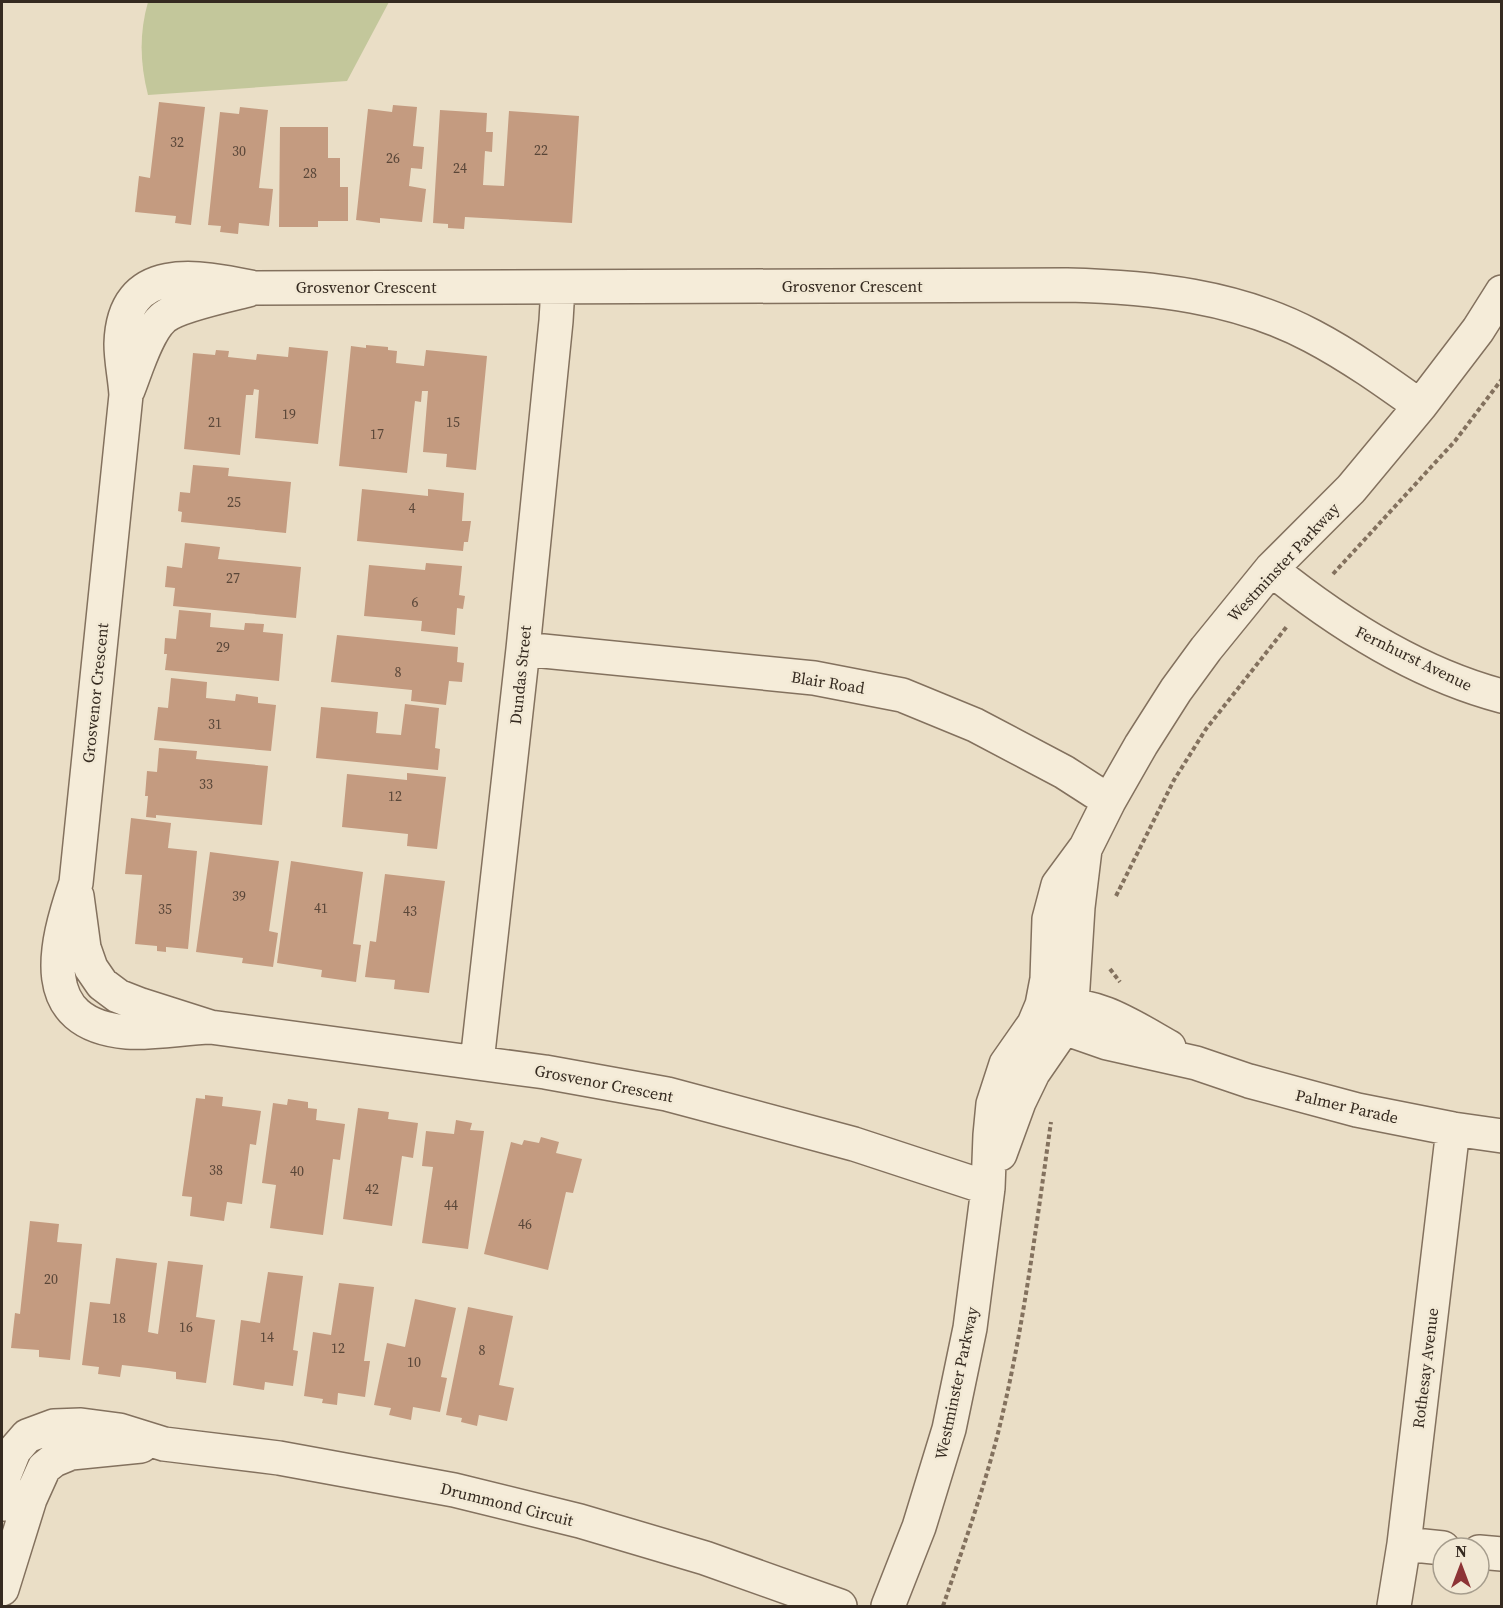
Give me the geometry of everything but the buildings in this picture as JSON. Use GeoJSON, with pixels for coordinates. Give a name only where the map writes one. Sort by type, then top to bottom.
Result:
{"type":"FeatureCollection","features":[{"type":"Feature","properties":{"kind":"street","name":"Grosvenor Crescent"},"geometry":{"type":"LineString","coordinates":[[988,1188],[823,1135],[667,1094],[477,1062],[210,1026],[141,1005],[118,996],[102,984],[91,968],[84,948],[76,883],[126,395],[152,333],[162,318],[176,310],[255,288],[1122,286],[1214,300],[1294,328],[1312,336],[1378,376],[1420,406]]}},
{"type":"Feature","properties":{"kind":"street","name":"Dundas Street"},"geometry":{"type":"LineString","coordinates":[[477,1062],[523,649],[558,287]]}},
{"type":"Feature","properties":{"kind":"street","name":"Westminster Parkway"},"geometry":{"type":"LineString","coordinates":[[888,1606],[919,1527],[949,1429],[970,1328],[988,1188],[1019,1102],[1060,1012],[1047,979],[1049,919],[1058,885],[1086,848],[1109,801],[1176,690],[1233,614],[1271,569],[1351,489],[1420,406],[1478,330],[1502,292]]}},
{"type":"Feature","properties":{"kind":"street","name":"Fernhurst Avenue"},"geometry":{"type":"LineString","coordinates":[[1271,569],[1350,627],[1390,650],[1441,674],[1502,696]]}},
{"type":"Feature","properties":{"kind":"street","name":"Blair Road"},"geometry":{"type":"LineString","coordinates":[[523,649],[814,678],[902,695],[975,725],[1064,772],[1109,801]]}},
{"type":"Feature","properties":{"kind":"street","name":"Palmer Parade"},"geometry":{"type":"LineString","coordinates":[[1060,1012],[1116,1017],[1196,1063]]}},
{"type":"Feature","properties":{"kind":"street","name":"Palmer Parade"},"geometry":{"type":"LineString","coordinates":[[1060,1012],[1107,1043],[1196,1063],[1303,1097],[1358,1110],[1453,1129],[1502,1136]]}},
{"type":"Feature","properties":{"kind":"street","name":"Rothesay Avenue"},"geometry":{"type":"LineString","coordinates":[[1394,1606],[1404,1544],[1453,1129]]}},
{"type":"Feature","properties":{"kind":"street","name":"Drummond Circuit"},"geometry":{"type":"LineString","coordinates":[[2,1504],[4,1476],[14,1451],[27,1436],[54,1426],[81,1425],[118,1430],[164,1444],[279,1458],[454,1490],[580,1521],[705,1558],[840,1606]]}},
{"type":"Feature","properties":{"kind":"street","name":"Drummond Circuit"},"geometry":{"type":"LineString","coordinates":[[2,1589],[30,1499],[45,1467],[54,1460],[71,1453],[164,1444]]}},
{"type":"Feature","properties":{"kind":"street"},"geometry":{"type":"LineString","coordinates":[[1404,1544],[1431,1547]]}},
{"type":"Feature","properties":{"kind":"path"},"geometry":{"type":"LineString","coordinates":[[1113,904],[1120,885],[1174,780],[1206,729],[1309,599],[1455,441],[1502,380]]}},
{"type":"Feature","properties":{"kind":"path"},"geometry":{"type":"LineString","coordinates":[[1105,964],[1125,987],[1116,1017]]}},
{"type":"Feature","properties":{"kind":"path"},"geometry":{"type":"LineString","coordinates":[[943,1606],[967,1537],[996,1438],[1014,1358],[1051,1121]]}},
{"type":"Feature","properties":{"kind":"green space"},"geometry":{"type":"Polygon","coordinates":[[[148,2],[389,2],[347,81],[148,95],[143,71],[142,48],[143,26],[148,2]]]}}]}
